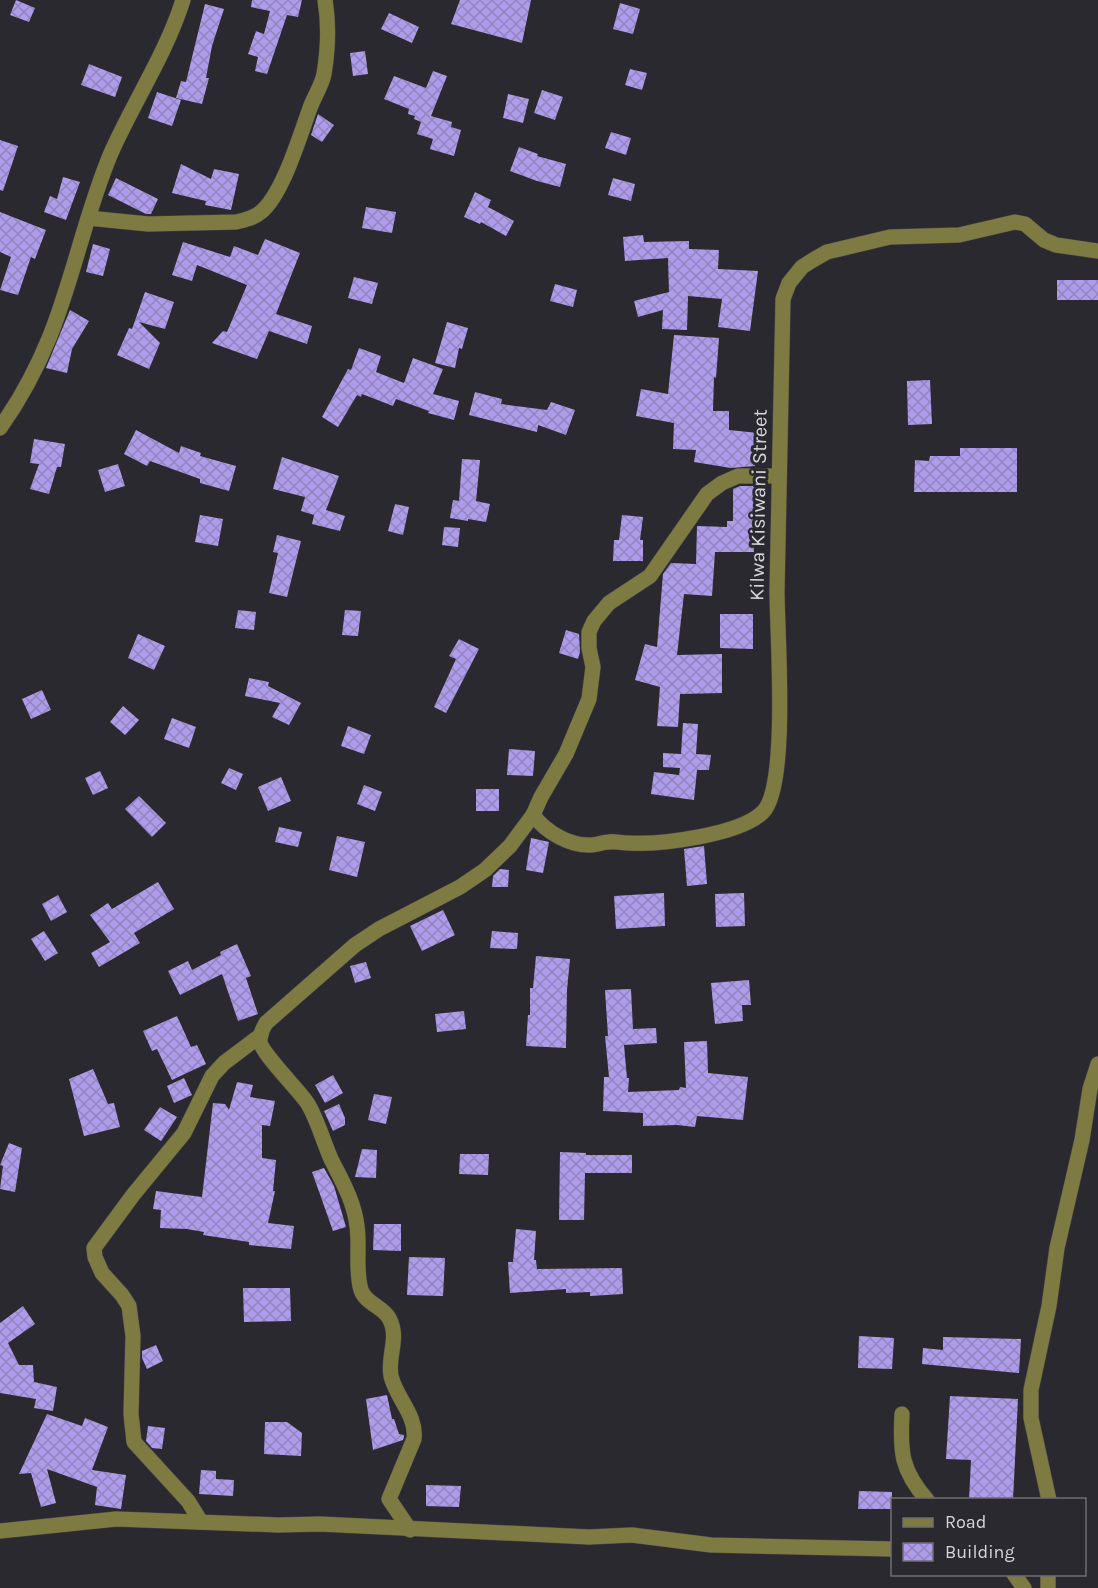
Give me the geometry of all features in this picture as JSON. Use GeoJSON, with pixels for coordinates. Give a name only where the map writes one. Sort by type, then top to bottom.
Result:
{"type":"FeatureCollection","features":[{"type":"Feature","properties":{"kind":"street"},"geometry":{"type":"LineString","coordinates":[[0,428],[16,405],[50,336],[111,154],[157,62],[177,19],[183,0]]}},
{"type":"Feature","properties":{"kind":"street"},"geometry":{"type":"LineString","coordinates":[[88,218],[148,224],[236,222],[261,213],[269,204],[286,174],[323,77],[327,53],[325,0]]}},
{"type":"Feature","properties":{"kind":"street","name":"Kilwa Kisiwani Street"},"geometry":{"type":"LineString","coordinates":[[533,815],[552,834],[571,842],[591,845],[609,842],[640,844],[730,830],[750,822],[765,811],[772,792],[780,727],[781,679],[777,636],[777,591],[783,299],[789,283],[802,267],[827,252],[871,241],[890,237],[959,236],[1014,222],[1025,224],[1044,240],[1056,245],[1098,251]]}},
{"type":"Feature","properties":{"kind":"street"},"geometry":{"type":"LineString","coordinates":[[410,1530],[389,1499],[414,1440],[408,1412],[392,1379],[395,1336],[388,1316],[364,1298],[358,1274],[357,1226],[352,1204],[309,1106],[279,1067],[262,1050],[259,1041],[261,1035],[266,1023],[355,945],[380,929],[460,887],[485,870],[510,846],[533,815],[566,754],[589,699],[593,667],[589,648],[589,632],[594,621],[609,603],[650,576],[707,494],[722,483],[738,476],[780,476]]}},
{"type":"Feature","properties":{"kind":"street"},"geometry":{"type":"LineString","coordinates":[[201,1522],[188,1501],[134,1442],[131,1414],[133,1336],[129,1306],[102,1273],[94,1248],[119,1213],[184,1133],[212,1076],[224,1063],[261,1035]]}},
{"type":"Feature","properties":{"kind":"street"},"geometry":{"type":"LineString","coordinates":[[1048,1498],[1031,1418],[1031,1390],[1049,1306],[1057,1248],[1082,1140],[1090,1089],[1098,1064]]}},
{"type":"Feature","properties":{"kind":"street"},"geometry":{"type":"LineString","coordinates":[[902,1414],[900,1442],[902,1459],[910,1477],[926,1498]]}},
{"type":"Feature","properties":{"kind":"street"},"geometry":{"type":"LineString","coordinates":[[0,1531],[116,1519],[320,1524],[589,1537],[632,1535],[722,1545],[891,1549]]}},
{"type":"Feature","properties":{"kind":"street"},"geometry":{"type":"LineString","coordinates":[[1015,1576],[1024,1588]]}},
{"type":"Feature","properties":{"kind":"building"},"geometry":{"type":"Polygon","coordinates":[[[16,0],[35,8],[29,22],[10,15],[16,0]]]}},
{"type":"Feature","properties":{"kind":"building"},"geometry":{"type":"Polygon","coordinates":[[[252,0],[302,0],[298,17],[287,15],[267,74],[255,71],[258,57],[248,54],[256,31],[264,34],[270,11],[251,7],[252,0]]]}},
{"type":"Feature","properties":{"kind":"building"},"geometry":{"type":"Polygon","coordinates":[[[460,0],[531,0],[522,43],[451,24],[460,0]]]}},
{"type":"Feature","properties":{"kind":"building"},"geometry":{"type":"Polygon","coordinates":[[[620,3],[640,9],[633,34],[613,29],[620,3]]]}},
{"type":"Feature","properties":{"kind":"building"},"geometry":{"type":"Polygon","coordinates":[[[205,4],[224,9],[212,46],[206,78],[209,78],[202,104],[176,98],[181,81],[186,82],[205,4]]]}},
{"type":"Feature","properties":{"kind":"building"},"geometry":{"type":"Polygon","coordinates":[[[389,13],[419,27],[412,43],[381,29],[389,13]]]}},
{"type":"Feature","properties":{"kind":"building"},"geometry":{"type":"Polygon","coordinates":[[[365,51],[368,74],[353,76],[350,53],[365,51]]]}},
{"type":"Feature","properties":{"kind":"building"},"geometry":{"type":"Polygon","coordinates":[[[89,64],[122,77],[115,97],[81,85],[89,64]]]}},
{"type":"Feature","properties":{"kind":"building"},"geometry":{"type":"Polygon","coordinates":[[[630,69],[647,73],[642,90],[625,85],[630,69]]]}},
{"type":"Feature","properties":{"kind":"building"},"geometry":{"type":"Polygon","coordinates":[[[433,71],[447,76],[431,116],[452,122],[451,127],[461,130],[454,156],[430,149],[433,139],[417,134],[421,122],[414,119],[415,116],[408,114],[409,109],[384,99],[394,76],[426,88],[433,71]]]}},
{"type":"Feature","properties":{"kind":"building"},"geometry":{"type":"Polygon","coordinates":[[[542,90],[563,97],[555,120],[534,113],[542,90]]]}},
{"type":"Feature","properties":{"kind":"building"},"geometry":{"type":"Polygon","coordinates":[[[157,92],[181,100],[172,126],[148,118],[157,92]]]}},
{"type":"Feature","properties":{"kind":"building"},"geometry":{"type":"Polygon","coordinates":[[[508,94],[529,99],[523,123],[503,118],[508,94]]]}},
{"type":"Feature","properties":{"kind":"building"},"geometry":{"type":"Polygon","coordinates":[[[318,114],[334,125],[322,142],[311,135],[318,114]]]}},
{"type":"Feature","properties":{"kind":"building"},"geometry":{"type":"Polygon","coordinates":[[[611,132],[631,138],[626,155],[605,148],[611,132]]]}},
{"type":"Feature","properties":{"kind":"building"},"geometry":{"type":"Polygon","coordinates":[[[0,140],[18,146],[3,191],[0,190],[0,140]]]}},
{"type":"Feature","properties":{"kind":"building"},"geometry":{"type":"Polygon","coordinates":[[[519,147],[538,154],[537,156],[566,164],[560,187],[510,171],[519,147]]]}},
{"type":"Feature","properties":{"kind":"building"},"geometry":{"type":"Polygon","coordinates":[[[181,164],[211,179],[214,169],[239,174],[231,210],[205,205],[206,201],[172,193],[181,164]]]}},
{"type":"Feature","properties":{"kind":"building"},"geometry":{"type":"Polygon","coordinates":[[[63,177],[80,182],[66,220],[44,212],[50,196],[57,199],[63,177]]]}},
{"type":"Feature","properties":{"kind":"building"},"geometry":{"type":"Polygon","coordinates":[[[116,178],[158,199],[151,214],[146,214],[108,195],[116,178]]]}},
{"type":"Feature","properties":{"kind":"building"},"geometry":{"type":"Polygon","coordinates":[[[613,178],[635,184],[631,201],[608,195],[613,178]]]}},
{"type":"Feature","properties":{"kind":"building"},"geometry":{"type":"Polygon","coordinates":[[[475,192],[491,200],[488,207],[514,221],[506,236],[481,222],[480,224],[464,217],[475,192]]]}},
{"type":"Feature","properties":{"kind":"building"},"geometry":{"type":"Polygon","coordinates":[[[366,207],[396,212],[392,233],[362,228],[366,207]]]}},
{"type":"Feature","properties":{"kind":"building"},"geometry":{"type":"Polygon","coordinates":[[[0,212],[46,230],[35,259],[31,257],[18,295],[0,290],[11,257],[0,252],[0,212]]]}},
{"type":"Feature","properties":{"kind":"building"},"geometry":{"type":"Polygon","coordinates":[[[643,235],[644,242],[689,241],[689,249],[719,250],[718,269],[758,271],[750,331],[718,327],[722,299],[688,296],[687,330],[662,329],[663,310],[638,317],[634,301],[669,292],[668,258],[625,261],[623,237],[643,235]]]}},
{"type":"Feature","properties":{"kind":"building"},"geometry":{"type":"Polygon","coordinates":[[[265,239],[300,253],[276,314],[312,326],[307,344],[269,331],[257,359],[212,343],[223,331],[227,332],[247,285],[197,265],[192,281],[172,275],[183,242],[230,257],[234,246],[258,255],[265,239]]]}},
{"type":"Feature","properties":{"kind":"building"},"geometry":{"type":"Polygon","coordinates":[[[93,244],[110,249],[103,276],[86,272],[93,244]]]}},
{"type":"Feature","properties":{"kind":"building"},"geometry":{"type":"Polygon","coordinates":[[[354,277],[378,283],[372,304],[348,298],[354,277]]]}},
{"type":"Feature","properties":{"kind":"building"},"geometry":{"type":"Polygon","coordinates":[[[1057,280],[1098,280],[1098,300],[1057,300],[1057,280]]]}},
{"type":"Feature","properties":{"kind":"building"},"geometry":{"type":"Polygon","coordinates":[[[555,284],[577,290],[573,307],[550,301],[555,284]]]}},
{"type":"Feature","properties":{"kind":"building"},"geometry":{"type":"Polygon","coordinates":[[[145,292],[174,302],[165,329],[139,322],[160,343],[149,369],[117,355],[129,328],[132,329],[145,292]]]}},
{"type":"Feature","properties":{"kind":"building"},"geometry":{"type":"Polygon","coordinates":[[[70,310],[89,321],[72,349],[67,373],[46,368],[70,310]]]}},
{"type":"Feature","properties":{"kind":"building"},"geometry":{"type":"Polygon","coordinates":[[[447,322],[468,328],[462,349],[459,348],[455,368],[435,363],[447,322]]]}},
{"type":"Feature","properties":{"kind":"building"},"geometry":{"type":"Polygon","coordinates":[[[674,335],[719,338],[713,411],[729,411],[729,430],[758,433],[755,466],[731,468],[694,462],[696,450],[673,449],[674,423],[636,416],[641,389],[668,394],[674,335]]]}},
{"type":"Feature","properties":{"kind":"building"},"geometry":{"type":"Polygon","coordinates":[[[359,348],[381,356],[376,372],[404,383],[413,358],[443,369],[433,394],[459,401],[454,420],[428,413],[429,411],[396,399],[393,406],[362,394],[361,397],[357,395],[338,427],[322,417],[348,369],[351,370],[359,348]]]}},
{"type":"Feature","properties":{"kind":"building"},"geometry":{"type":"Polygon","coordinates":[[[930,380],[932,424],[908,425],[907,381],[930,380]]]}},
{"type":"Feature","properties":{"kind":"building"},"geometry":{"type":"Polygon","coordinates":[[[475,392],[502,399],[501,404],[547,410],[551,402],[575,410],[566,435],[538,425],[537,432],[469,415],[475,392]]]}},
{"type":"Feature","properties":{"kind":"building"},"geometry":{"type":"Polygon","coordinates":[[[136,430],[179,453],[181,446],[201,453],[200,456],[236,466],[229,491],[200,483],[200,479],[150,461],[147,466],[124,454],[136,430]]]}},
{"type":"Feature","properties":{"kind":"building"},"geometry":{"type":"Polygon","coordinates":[[[34,439],[65,444],[61,467],[57,467],[49,494],[30,489],[39,464],[30,463],[34,439]]]}},
{"type":"Feature","properties":{"kind":"building"},"geometry":{"type":"Polygon","coordinates":[[[960,448],[1017,448],[1017,492],[914,492],[915,460],[929,461],[930,456],[960,456],[960,448]]]}},
{"type":"Feature","properties":{"kind":"building"},"geometry":{"type":"Polygon","coordinates":[[[282,457],[339,476],[326,510],[345,516],[340,531],[312,524],[314,515],[301,511],[305,497],[273,489],[282,457]]]}},
{"type":"Feature","properties":{"kind":"building"},"geometry":{"type":"Polygon","coordinates":[[[462,459],[480,460],[476,501],[490,504],[486,522],[450,518],[453,500],[459,501],[462,459]]]}},
{"type":"Feature","properties":{"kind":"building"},"geometry":{"type":"Polygon","coordinates":[[[118,464],[125,486],[105,492],[98,470],[118,464]]]}},
{"type":"Feature","properties":{"kind":"building"},"geometry":{"type":"Polygon","coordinates":[[[740,486],[764,486],[764,521],[754,521],[754,552],[715,552],[712,596],[684,594],[677,655],[722,654],[722,693],[680,694],[678,727],[657,726],[660,687],[635,680],[645,644],[657,647],[663,574],[671,563],[696,564],[697,526],[727,527],[727,521],[733,521],[733,489],[740,486]]]}},
{"type":"Feature","properties":{"kind":"building"},"geometry":{"type":"Polygon","coordinates":[[[395,504],[409,507],[403,535],[388,531],[395,504]]]}},
{"type":"Feature","properties":{"kind":"building"},"geometry":{"type":"Polygon","coordinates":[[[200,515],[223,519],[218,546],[195,542],[200,515]]]}},
{"type":"Feature","properties":{"kind":"building"},"geometry":{"type":"Polygon","coordinates":[[[622,515],[643,517],[640,540],[643,540],[643,561],[613,561],[614,540],[619,540],[622,515]]]}},
{"type":"Feature","properties":{"kind":"building"},"geometry":{"type":"Polygon","coordinates":[[[444,527],[460,528],[458,547],[442,545],[444,527]]]}},
{"type":"Feature","properties":{"kind":"building"},"geometry":{"type":"Polygon","coordinates":[[[277,535],[301,541],[287,597],[269,593],[278,553],[273,552],[277,535]]]}},
{"type":"Feature","properties":{"kind":"building"},"geometry":{"type":"Polygon","coordinates":[[[238,610],[256,612],[254,630],[235,628],[238,610]]]}},
{"type":"Feature","properties":{"kind":"building"},"geometry":{"type":"Polygon","coordinates":[[[345,610],[361,611],[358,636],[342,635],[345,610]]]}},
{"type":"Feature","properties":{"kind":"building"},"geometry":{"type":"Polygon","coordinates":[[[720,614],[753,614],[753,649],[720,648],[720,614]]]}},
{"type":"Feature","properties":{"kind":"building"},"geometry":{"type":"Polygon","coordinates":[[[566,630],[579,634],[578,659],[559,653],[566,630]]]}},
{"type":"Feature","properties":{"kind":"building"},"geometry":{"type":"Polygon","coordinates":[[[138,634],[165,646],[154,670],[128,658],[138,634]]]}},
{"type":"Feature","properties":{"kind":"building"},"geometry":{"type":"Polygon","coordinates":[[[459,639],[479,649],[446,713],[434,707],[456,659],[449,656],[459,639]]]}},
{"type":"Feature","properties":{"kind":"building"},"geometry":{"type":"Polygon","coordinates":[[[249,678],[269,682],[268,686],[301,703],[289,725],[272,717],[280,703],[245,696],[249,678]]]}},
{"type":"Feature","properties":{"kind":"building"},"geometry":{"type":"Polygon","coordinates":[[[42,690],[51,710],[31,719],[22,699],[42,690]]]}},
{"type":"Feature","properties":{"kind":"building"},"geometry":{"type":"Polygon","coordinates":[[[123,706],[139,720],[125,735],[110,722],[123,706]]]}},
{"type":"Feature","properties":{"kind":"building"},"geometry":{"type":"Polygon","coordinates":[[[172,718],[196,727],[189,748],[164,739],[172,718]]]}},
{"type":"Feature","properties":{"kind":"building"},"geometry":{"type":"Polygon","coordinates":[[[683,723],[698,724],[696,754],[711,755],[709,770],[697,770],[694,800],[651,794],[654,772],[679,775],[680,768],[663,767],[663,753],[681,754],[683,723]]]}},
{"type":"Feature","properties":{"kind":"building"},"geometry":{"type":"Polygon","coordinates":[[[348,726],[371,735],[364,754],[341,746],[348,726]]]}},
{"type":"Feature","properties":{"kind":"building"},"geometry":{"type":"Polygon","coordinates":[[[509,749],[535,751],[533,776],[507,775],[509,749]]]}},
{"type":"Feature","properties":{"kind":"building"},"geometry":{"type":"Polygon","coordinates":[[[229,768],[243,774],[236,790],[221,783],[229,768]]]}},
{"type":"Feature","properties":{"kind":"building"},"geometry":{"type":"Polygon","coordinates":[[[100,771],[108,788],[93,795],[85,778],[100,771]]]}},
{"type":"Feature","properties":{"kind":"building"},"geometry":{"type":"Polygon","coordinates":[[[281,777],[291,801],[268,811],[258,787],[281,777]]]}},
{"type":"Feature","properties":{"kind":"building"},"geometry":{"type":"Polygon","coordinates":[[[364,785],[382,792],[375,811],[357,804],[364,785]]]}},
{"type":"Feature","properties":{"kind":"building"},"geometry":{"type":"Polygon","coordinates":[[[476,789],[499,789],[499,811],[476,811],[476,789]]]}},
{"type":"Feature","properties":{"kind":"building"},"geometry":{"type":"Polygon","coordinates":[[[139,796],[166,823],[152,837],[125,809],[139,796]]]}},
{"type":"Feature","properties":{"kind":"building"},"geometry":{"type":"Polygon","coordinates":[[[279,827],[302,832],[298,847],[275,842],[279,827]]]}},
{"type":"Feature","properties":{"kind":"building"},"geometry":{"type":"Polygon","coordinates":[[[337,836],[365,842],[357,877],[329,870],[337,836]]]}},
{"type":"Feature","properties":{"kind":"building"},"geometry":{"type":"Polygon","coordinates":[[[531,838],[549,842],[543,873],[526,870],[531,838]]]}},
{"type":"Feature","properties":{"kind":"building"},"geometry":{"type":"Polygon","coordinates":[[[704,846],[707,884],[687,886],[684,849],[704,846]]]}},
{"type":"Feature","properties":{"kind":"building"},"geometry":{"type":"Polygon","coordinates":[[[500,869],[509,870],[508,887],[492,887],[493,876],[500,869]]]}},
{"type":"Feature","properties":{"kind":"building"},"geometry":{"type":"Polygon","coordinates":[[[158,882],[174,909],[134,933],[140,943],[99,967],[91,953],[110,942],[90,915],[108,903],[112,909],[158,882]]]}},
{"type":"Feature","properties":{"kind":"building"},"geometry":{"type":"Polygon","coordinates":[[[664,893],[665,926],[616,929],[614,896],[664,893]]]}},
{"type":"Feature","properties":{"kind":"building"},"geometry":{"type":"Polygon","coordinates":[[[744,893],[745,926],[716,927],[715,894],[744,893]]]}},
{"type":"Feature","properties":{"kind":"building"},"geometry":{"type":"Polygon","coordinates":[[[58,895],[67,912],[51,921],[42,904],[58,895]]]}},
{"type":"Feature","properties":{"kind":"building"},"geometry":{"type":"Polygon","coordinates":[[[443,910],[455,935],[422,951],[410,926],[443,910]]]}},
{"type":"Feature","properties":{"kind":"building"},"geometry":{"type":"Polygon","coordinates":[[[44,931],[58,953],[45,961],[31,939],[44,931]]]}},
{"type":"Feature","properties":{"kind":"building"},"geometry":{"type":"Polygon","coordinates":[[[492,931],[518,933],[517,949],[490,948],[492,931]]]}},
{"type":"Feature","properties":{"kind":"building"},"geometry":{"type":"Polygon","coordinates":[[[237,944],[251,976],[246,978],[258,1014],[238,1021],[222,974],[180,995],[168,971],[188,961],[192,970],[237,944]]]}},
{"type":"Feature","properties":{"kind":"building"},"geometry":{"type":"Polygon","coordinates":[[[536,956],[570,959],[566,1048],[526,1046],[528,1015],[530,1015],[530,988],[533,988],[536,956]]]}},
{"type":"Feature","properties":{"kind":"building"},"geometry":{"type":"Polygon","coordinates":[[[366,962],[371,978],[355,983],[350,966],[366,962]]]}},
{"type":"Feature","properties":{"kind":"building"},"geometry":{"type":"Polygon","coordinates":[[[749,980],[751,1005],[742,1005],[743,1021],[715,1024],[711,983],[749,980]]]}},
{"type":"Feature","properties":{"kind":"building"},"geometry":{"type":"Polygon","coordinates":[[[631,989],[633,1029],[656,1028],[657,1043],[624,1045],[627,1078],[629,1078],[628,1092],[686,1088],[684,1042],[707,1041],[708,1073],[748,1077],[743,1120],[697,1116],[695,1127],[643,1126],[643,1113],[603,1111],[604,1077],[609,1077],[605,1036],[608,1036],[605,990],[631,989]]]}},
{"type":"Feature","properties":{"kind":"building"},"geometry":{"type":"Polygon","coordinates":[[[464,1011],[466,1029],[437,1032],[435,1014],[464,1011]]]}},
{"type":"Feature","properties":{"kind":"building"},"geometry":{"type":"Polygon","coordinates":[[[177,1016],[191,1047],[197,1045],[206,1064],[172,1080],[157,1049],[152,1051],[143,1031],[177,1016]]]}},
{"type":"Feature","properties":{"kind":"building"},"geometry":{"type":"Polygon","coordinates":[[[93,1069],[108,1104],[114,1103],[120,1127],[84,1136],[69,1079],[93,1069]]]}},
{"type":"Feature","properties":{"kind":"building"},"geometry":{"type":"Polygon","coordinates":[[[333,1075],[343,1093],[325,1103],[315,1085],[333,1075]]]}},
{"type":"Feature","properties":{"kind":"building"},"geometry":{"type":"Polygon","coordinates":[[[184,1078],[192,1095],[174,1103],[167,1086],[184,1078]]]}},
{"type":"Feature","properties":{"kind":"building"},"geometry":{"type":"Polygon","coordinates":[[[237,1082],[253,1085],[250,1097],[275,1101],[270,1126],[262,1125],[262,1158],[276,1160],[273,1191],[275,1191],[268,1223],[294,1226],[291,1249],[249,1245],[249,1242],[203,1235],[204,1232],[187,1229],[160,1228],[161,1210],[153,1209],[156,1191],[202,1197],[213,1103],[225,1104],[229,1110],[237,1082]]]}},
{"type":"Feature","properties":{"kind":"building"},"geometry":{"type":"Polygon","coordinates":[[[374,1094],[392,1097],[386,1124],[368,1120],[374,1094]]]}},
{"type":"Feature","properties":{"kind":"building"},"geometry":{"type":"Polygon","coordinates":[[[339,1104],[345,1118],[345,1125],[333,1131],[324,1111],[339,1104]]]}},
{"type":"Feature","properties":{"kind":"building"},"geometry":{"type":"Polygon","coordinates":[[[160,1107],[177,1117],[161,1141],[144,1130],[160,1107]]]}},
{"type":"Feature","properties":{"kind":"building"},"geometry":{"type":"Polygon","coordinates":[[[9,1143],[22,1148],[15,1192],[0,1189],[3,1166],[0,1165],[9,1143]]]}},
{"type":"Feature","properties":{"kind":"building"},"geometry":{"type":"Polygon","coordinates":[[[362,1149],[377,1150],[376,1178],[355,1177],[362,1149]]]}},
{"type":"Feature","properties":{"kind":"building"},"geometry":{"type":"Polygon","coordinates":[[[560,1152],[586,1153],[586,1155],[632,1155],[632,1173],[585,1173],[584,1220],[559,1220],[560,1152]]]}},
{"type":"Feature","properties":{"kind":"building"},"geometry":{"type":"Polygon","coordinates":[[[460,1154],[489,1154],[488,1175],[459,1174],[460,1154]]]}},
{"type":"Feature","properties":{"kind":"building"},"geometry":{"type":"Polygon","coordinates":[[[324,1168],[334,1186],[346,1227],[333,1231],[312,1172],[324,1168]]]}},
{"type":"Feature","properties":{"kind":"building"},"geometry":{"type":"Polygon","coordinates":[[[374,1224],[401,1224],[401,1251],[373,1250],[374,1224]]]}},
{"type":"Feature","properties":{"kind":"building"},"geometry":{"type":"Polygon","coordinates":[[[516,1229],[536,1231],[534,1260],[536,1260],[537,1269],[622,1268],[623,1294],[590,1296],[590,1292],[566,1293],[566,1289],[510,1293],[508,1262],[513,1262],[516,1229]]]}},
{"type":"Feature","properties":{"kind":"building"},"geometry":{"type":"Polygon","coordinates":[[[409,1257],[445,1258],[443,1296],[407,1295],[409,1257]]]}},
{"type":"Feature","properties":{"kind":"building"},"geometry":{"type":"Polygon","coordinates":[[[243,1288],[290,1288],[291,1321],[244,1322],[243,1288]]]}},
{"type":"Feature","properties":{"kind":"building"},"geometry":{"type":"Polygon","coordinates":[[[23,1306],[35,1324],[8,1343],[19,1365],[33,1365],[34,1382],[57,1387],[53,1411],[34,1408],[36,1399],[0,1393],[0,1323],[23,1306]]]}},
{"type":"Feature","properties":{"kind":"building"},"geometry":{"type":"Polygon","coordinates":[[[859,1336],[894,1338],[892,1369],[858,1368],[859,1336]]]}},
{"type":"Feature","properties":{"kind":"building"},"geometry":{"type":"Polygon","coordinates":[[[943,1337],[1021,1339],[1019,1373],[922,1364],[923,1348],[943,1350],[943,1337]]]}},
{"type":"Feature","properties":{"kind":"building"},"geometry":{"type":"Polygon","coordinates":[[[156,1345],[163,1361],[147,1369],[142,1358],[142,1351],[156,1345]]]}},
{"type":"Feature","properties":{"kind":"building"},"geometry":{"type":"Polygon","coordinates":[[[387,1395],[392,1419],[394,1419],[399,1434],[404,1437],[403,1440],[373,1450],[366,1399],[387,1395]]]}},
{"type":"Feature","properties":{"kind":"building"},"geometry":{"type":"Polygon","coordinates":[[[950,1396],[1018,1399],[1013,1498],[969,1498],[971,1460],[946,1459],[950,1396]]]}},
{"type":"Feature","properties":{"kind":"building"},"geometry":{"type":"Polygon","coordinates":[[[47,1414],[82,1426],[85,1418],[108,1427],[92,1470],[126,1475],[121,1509],[95,1505],[97,1487],[47,1469],[56,1503],[41,1507],[31,1473],[19,1474],[47,1414]]]}},
{"type":"Feature","properties":{"kind":"building"},"geometry":{"type":"Polygon","coordinates":[[[265,1422],[287,1422],[302,1433],[301,1456],[264,1454],[265,1422]]]}},
{"type":"Feature","properties":{"kind":"building"},"geometry":{"type":"Polygon","coordinates":[[[148,1426],[165,1428],[162,1449],[152,1448],[146,1441],[148,1426]]]}},
{"type":"Feature","properties":{"kind":"building"},"geometry":{"type":"Polygon","coordinates":[[[201,1470],[216,1471],[216,1479],[234,1480],[233,1496],[199,1494],[201,1470]]]}},
{"type":"Feature","properties":{"kind":"building"},"geometry":{"type":"Polygon","coordinates":[[[426,1485],[461,1486],[459,1507],[426,1506],[426,1485]]]}},
{"type":"Feature","properties":{"kind":"building"},"geometry":{"type":"Polygon","coordinates":[[[859,1491],[892,1492],[891,1509],[858,1509],[859,1491]]]}}]}
